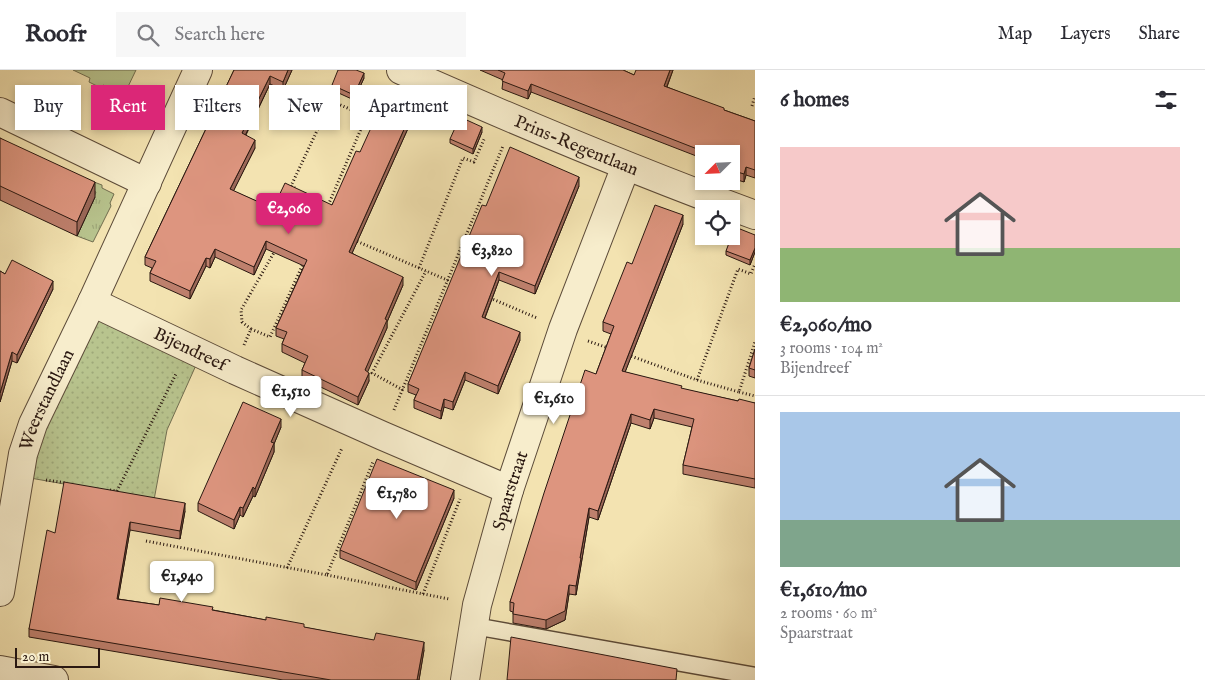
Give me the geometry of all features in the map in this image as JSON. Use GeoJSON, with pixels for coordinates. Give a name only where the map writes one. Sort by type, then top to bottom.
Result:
{"type":"FeatureCollection","features":[{"type":"Feature","properties":{"kind":"street","name":"Weerstandlaan"},"geometry":{"type":"LineString","coordinates":[[0,592],[23,454],[32,424],[92,302],[198,70]]}},
{"type":"Feature","properties":{"kind":"street","name":"Prins-Regentlaan"},"geometry":{"type":"LineString","coordinates":[[401,70],[626,166],[755,215]]}},
{"type":"Feature","properties":{"kind":"street"},"geometry":{"type":"LineString","coordinates":[[0,112],[147,183]]}},
{"type":"Feature","properties":{"kind":"street","name":"Spaarstraat"},"geometry":{"type":"LineString","coordinates":[[464,680],[475,615],[510,490],[563,329],[626,166]]}},
{"type":"Feature","properties":{"kind":"street","name":"Bijendreef"},"geometry":{"type":"LineString","coordinates":[[92,302],[234,370],[510,490]]}},
{"type":"Feature","properties":{"kind":"street"},"geometry":{"type":"LineString","coordinates":[[0,670],[54,680]]}},
{"type":"Feature","properties":{"kind":"lane"},"geometry":{"type":"LineString","coordinates":[[475,615],[700,673],[755,676]]}},
{"type":"Feature","properties":{"kind":"path"},"geometry":{"type":"LineString","coordinates":[[752,106],[755,96]]}},
{"type":"Feature","properties":{"kind":"path"},"geometry":{"type":"LineString","coordinates":[[298,190],[291,186],[331,101],[350,109]]}},
{"type":"Feature","properties":{"kind":"path"},"geometry":{"type":"LineString","coordinates":[[419,268],[463,158],[474,162],[496,112]]}},
{"type":"Feature","properties":{"kind":"path"},"geometry":{"type":"LineString","coordinates":[[324,216],[360,130]]}},
{"type":"Feature","properties":{"kind":"path"},"geometry":{"type":"LineString","coordinates":[[280,242],[240,310],[242,322],[251,329],[270,338],[304,260]]}},
{"type":"Feature","properties":{"kind":"path"},"geometry":{"type":"LineString","coordinates":[[697,380],[738,269],[753,275],[755,264]]}},
{"type":"Feature","properties":{"kind":"path"},"geometry":{"type":"LineString","coordinates":[[403,390],[372,373],[426,271]]}},
{"type":"Feature","properties":{"kind":"path"},"geometry":{"type":"LineString","coordinates":[[234,370],[251,329]]}},
{"type":"Feature","properties":{"kind":"path"},"geometry":{"type":"LineString","coordinates":[[108,490],[117,491],[189,348]]}},
{"type":"Feature","properties":{"kind":"path"},"geometry":{"type":"LineString","coordinates":[[739,392],[755,396]]}},
{"type":"Feature","properties":{"kind":"path"},"geometry":{"type":"LineString","coordinates":[[287,568],[353,423]]}},
{"type":"Feature","properties":{"kind":"path"},"geometry":{"type":"LineString","coordinates":[[423,594],[470,473]]}},
{"type":"Feature","properties":{"kind":"path"},"geometry":{"type":"LineString","coordinates":[[19,476],[68,484]]}},
{"type":"Feature","properties":{"kind":"path"},"geometry":{"type":"LineString","coordinates":[[327,575],[423,594],[475,615]]}},
{"type":"Feature","properties":{"kind":"green space"},"geometry":{"type":"Polygon","coordinates":[[[73,70],[136,70],[129,85],[95,85],[89,82],[90,78],[73,70]]]}},
{"type":"Feature","properties":{"kind":"green space"},"geometry":{"type":"Polygon","coordinates":[[[94,182],[102,185],[102,188],[114,194],[110,203],[111,206],[93,242],[77,236],[96,192],[90,190],[94,182]]]}},
{"type":"Feature","properties":{"kind":"green space"},"geometry":{"type":"Polygon","coordinates":[[[92,302],[201,354],[167,430],[154,500],[19,476],[92,302]]]}},
{"type":"Feature","properties":{"kind":"building"},"geometry":{"type":"Polygon","coordinates":[[[234,70],[288,70],[283,82],[270,76],[259,98],[259,85],[227,85],[234,70]]]}},
{"type":"Feature","properties":{"kind":"building"},"geometry":{"type":"Polygon","coordinates":[[[338,70],[356,70],[364,73],[359,85],[350,85],[350,93],[340,89],[340,85],[332,85],[338,70]]]}},
{"type":"Feature","properties":{"kind":"building"},"geometry":{"type":"Polygon","coordinates":[[[498,70],[623,70],[634,75],[636,70],[670,70],[664,86],[755,121],[755,170],[746,167],[744,174],[740,173],[740,145],[695,145],[695,148],[531,84],[528,91],[502,81],[505,73],[498,70]]]}},
{"type":"Feature","properties":{"kind":"building"},"geometry":{"type":"Polygon","coordinates":[[[467,120],[482,127],[473,149],[450,139],[454,130],[467,130],[467,120]]]}},
{"type":"Feature","properties":{"kind":"building"},"geometry":{"type":"Polygon","coordinates":[[[205,130],[243,130],[242,133],[255,140],[230,189],[272,208],[285,183],[332,205],[356,151],[360,152],[370,130],[404,130],[349,252],[403,277],[365,370],[369,373],[358,397],[302,370],[308,356],[282,344],[287,332],[276,328],[307,260],[266,241],[254,267],[215,249],[210,259],[206,258],[190,291],[150,273],[156,261],[145,257],[205,130]]]}},
{"type":"Feature","properties":{"kind":"building"},"geometry":{"type":"Polygon","coordinates":[[[0,138],[95,182],[77,222],[0,186],[0,138]]]}},
{"type":"Feature","properties":{"kind":"building"},"geometry":{"type":"Polygon","coordinates":[[[510,147],[579,177],[535,286],[499,272],[482,317],[520,332],[498,386],[465,372],[453,402],[444,399],[441,411],[414,400],[419,389],[408,384],[482,205],[486,206],[510,147]]]}},
{"type":"Feature","properties":{"kind":"building"},"geometry":{"type":"Polygon","coordinates":[[[655,205],[683,215],[622,371],[682,386],[681,388],[755,403],[755,479],[683,465],[694,419],[654,409],[650,420],[631,414],[598,511],[589,508],[576,586],[569,585],[565,611],[546,620],[513,614],[514,603],[510,602],[585,370],[596,374],[614,326],[603,322],[627,262],[632,264],[655,205]]]}},
{"type":"Feature","properties":{"kind":"building"},"geometry":{"type":"Polygon","coordinates":[[[740,229],[755,235],[755,248],[750,260],[726,251],[728,245],[740,245],[740,229]]]}},
{"type":"Feature","properties":{"kind":"building"},"geometry":{"type":"Polygon","coordinates":[[[12,260],[53,281],[17,355],[12,352],[0,393],[0,271],[5,274],[12,260]]]}},
{"type":"Feature","properties":{"kind":"building"},"geometry":{"type":"Polygon","coordinates":[[[755,349],[755,370],[749,368],[755,349]]]}},
{"type":"Feature","properties":{"kind":"building"},"geometry":{"type":"Polygon","coordinates":[[[243,402],[281,419],[271,442],[274,443],[255,489],[253,487],[243,508],[240,507],[234,520],[198,503],[243,402]]]}},
{"type":"Feature","properties":{"kind":"building"},"geometry":{"type":"Polygon","coordinates":[[[377,459],[454,490],[416,582],[340,550],[377,459]]]}},
{"type":"Feature","properties":{"kind":"building"},"geometry":{"type":"Polygon","coordinates":[[[64,482],[185,503],[180,531],[130,522],[117,599],[159,605],[160,598],[213,607],[212,610],[266,620],[266,617],[304,624],[304,627],[374,640],[376,633],[424,642],[417,680],[331,680],[29,629],[47,530],[55,533],[64,482]]]}},
{"type":"Feature","properties":{"kind":"building"},"geometry":{"type":"Polygon","coordinates":[[[511,637],[677,669],[676,680],[507,680],[511,637]]]}}]}
